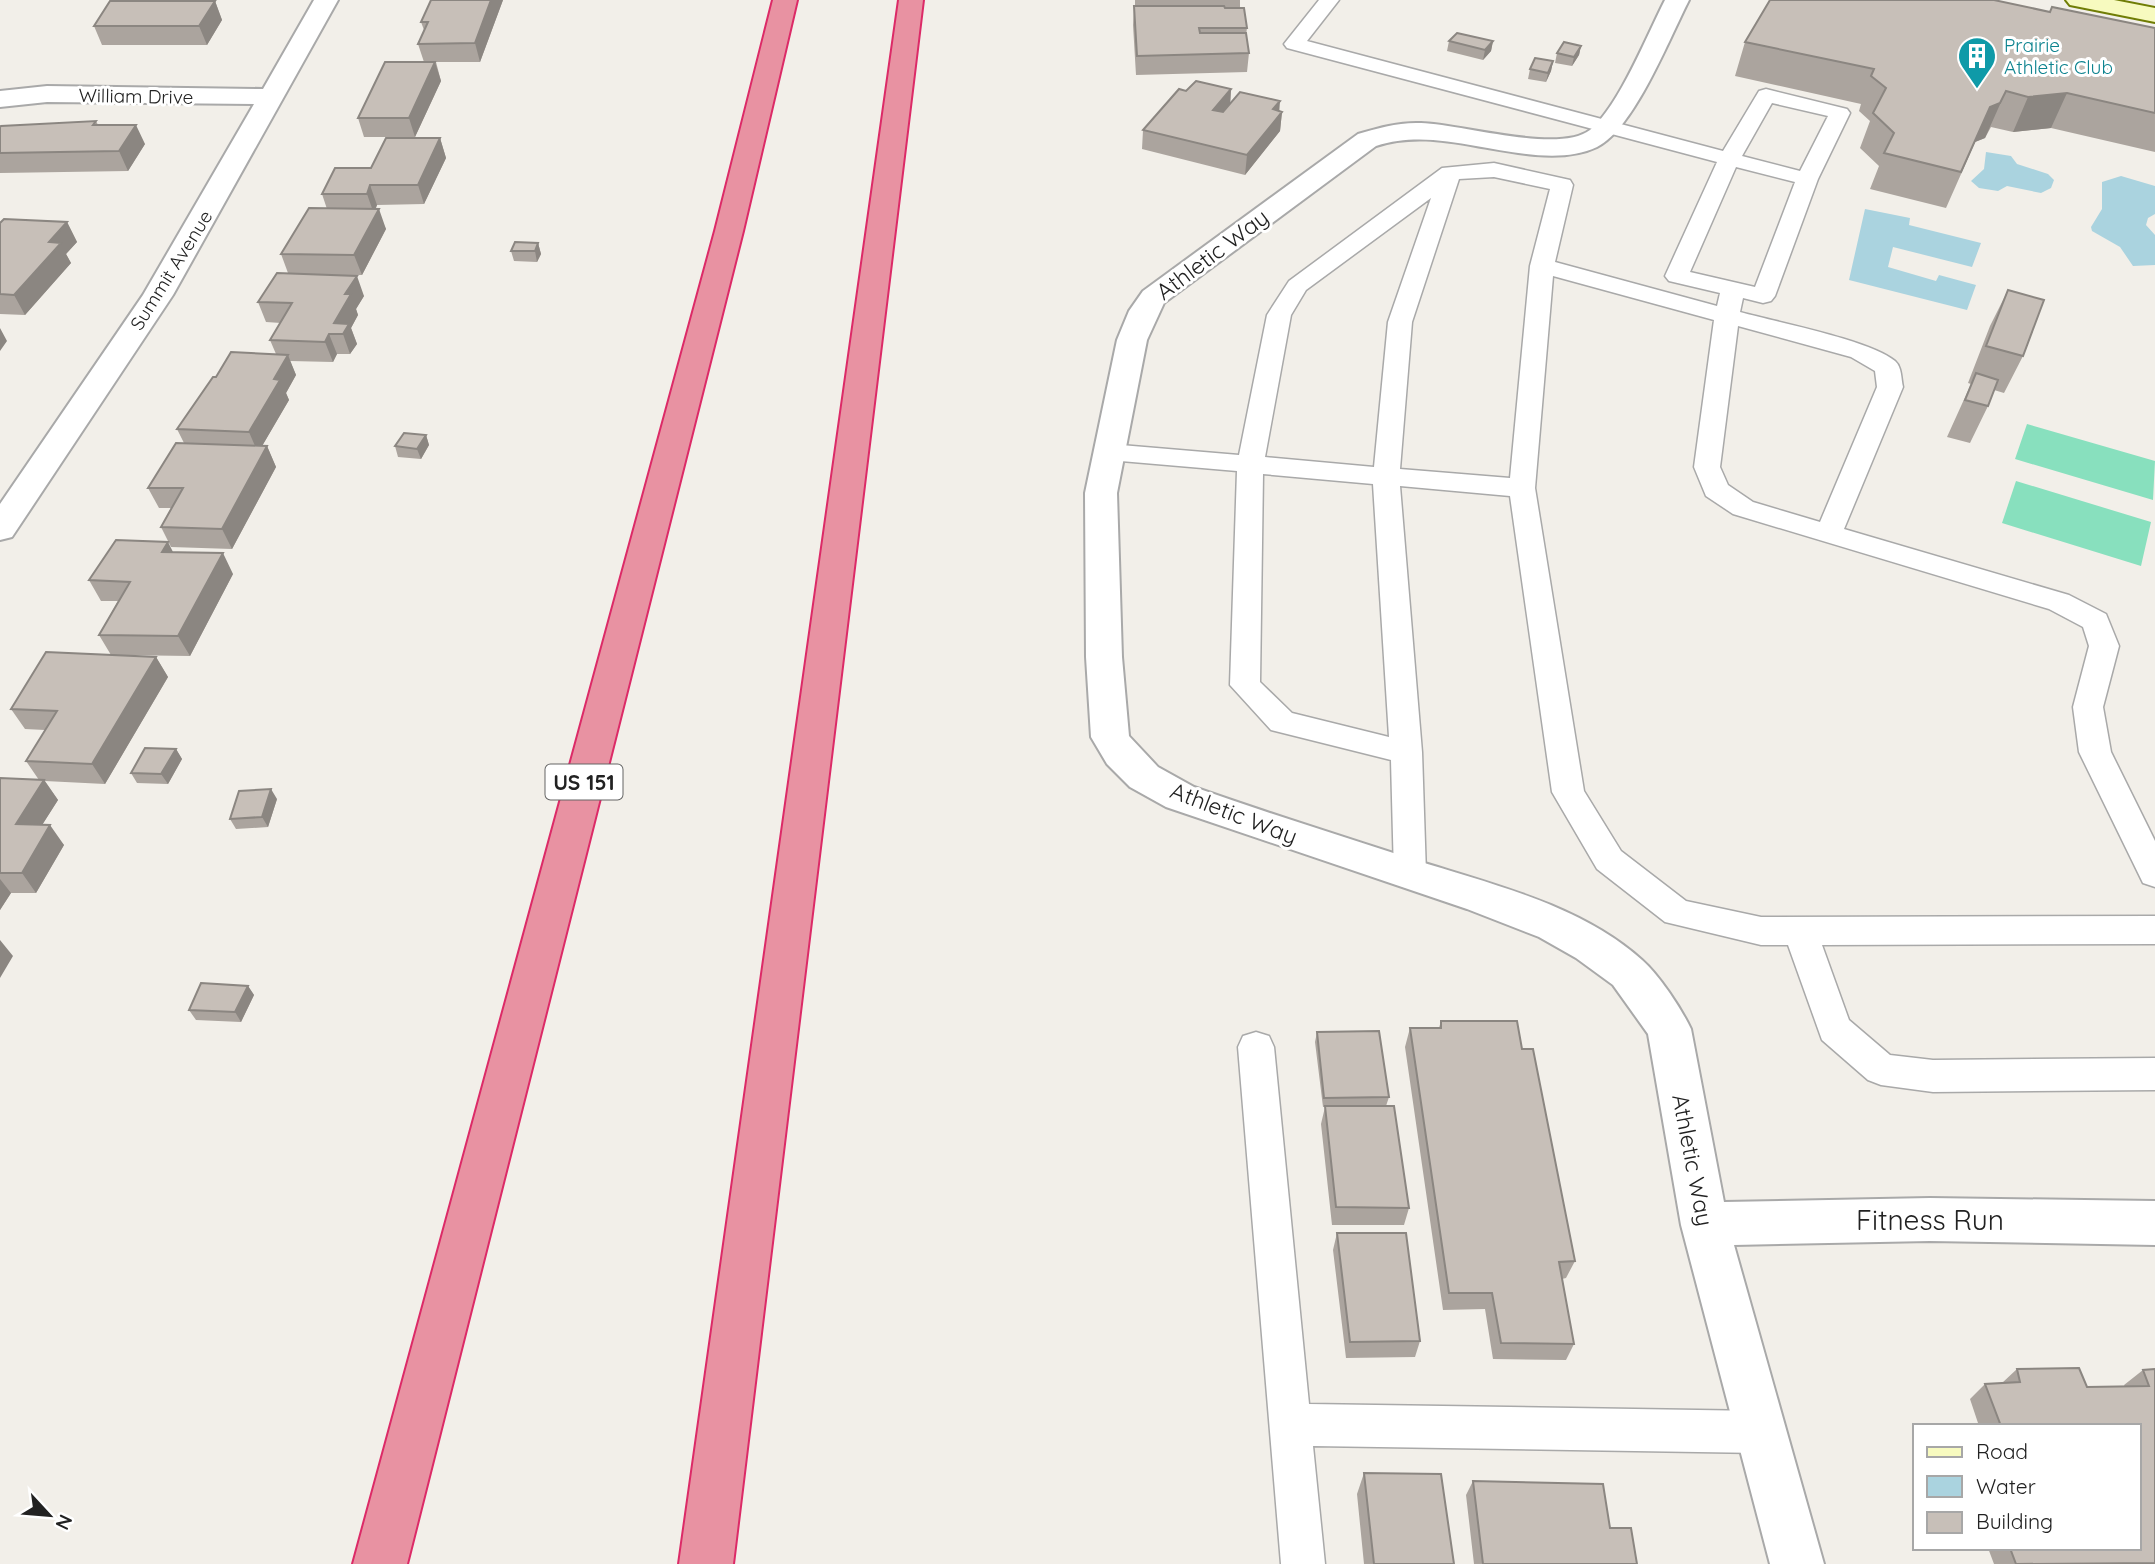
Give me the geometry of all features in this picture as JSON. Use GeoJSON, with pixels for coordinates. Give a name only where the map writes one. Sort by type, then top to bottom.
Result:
{"type":"FeatureCollection","features":[{"type":"Feature","properties":{"kind":"highway","name":"US 151"},"geometry":{"type":"LineString","coordinates":[[380,1564],[729,231],[785,0]]}},
{"type":"Feature","properties":{"kind":"highway"},"geometry":{"type":"LineString","coordinates":[[706,1564],[912,0]]}},
{"type":"Feature","properties":{"kind":"street","name":"Summit Avenue"},"geometry":{"type":"LineString","coordinates":[[0,529],[158,295],[326,0]]}},
{"type":"Feature","properties":{"kind":"street","name":"Athletic Way"},"geometry":{"type":"LineString","coordinates":[[1678,0],[1608,125],[1597,138],[1583,144],[1527,146],[1429,131],[1392,131],[1367,140],[1153,297],[1132,340],[1101,493],[1104,657],[1110,737],[1120,754],[1144,777],[1180,797],[1481,897],[1554,925],[1591,946],[1628,973],[1669,1029],[1705,1225],[1797,1564]]}},
{"type":"Feature","properties":{"kind":"street"},"geometry":{"type":"LineString","coordinates":[[2071,8],[2155,15]]}},
{"type":"Feature","properties":{"kind":"street"},"geometry":{"type":"LineString","coordinates":[[2071,8],[2155,34]]}},
{"type":"Feature","properties":{"kind":"street","name":"William Drive"},"geometry":{"type":"LineString","coordinates":[[0,99],[47,94],[272,97]]}},
{"type":"Feature","properties":{"kind":"street","name":"Fitness Run"},"geometry":{"type":"LineString","coordinates":[[1705,1225],[1828,1219],[2040,1219],[2155,1223]]}},
{"type":"Feature","properties":{"kind":"lane"},"geometry":{"type":"LineString","coordinates":[[1329,0],[1294,44],[1807,179]]}},
{"type":"Feature","properties":{"kind":"lane"},"geometry":{"type":"LineString","coordinates":[[1542,266],[1730,302],[1763,296],[1807,179],[1840,113],[1766,95],[1729,159],[1677,276],[1730,302],[1860,352],[1887,367],[1890,387],[1829,533]]}},
{"type":"Feature","properties":{"kind":"lane"},"geometry":{"type":"LineString","coordinates":[[1406,752],[1282,722],[1245,685],[1250,464],[1279,315],[1297,286],[1450,173],[1494,170],[1562,185],[1542,266],[1522,488],[1568,792],[1609,860],[1677,912],[1761,931],[2155,930]]}},
{"type":"Feature","properties":{"kind":"lane"},"geometry":{"type":"LineString","coordinates":[[1410,874],[1406,752],[1386,477],[1400,322],[1450,173]]}},
{"type":"Feature","properties":{"kind":"lane"},"geometry":{"type":"LineString","coordinates":[[1730,302],[1707,467],[1716,490],[1743,508],[2059,602],[2096,621],[2104,646],[2088,707],[2095,752],[2153,869]]}},
{"type":"Feature","properties":{"kind":"lane"},"geometry":{"type":"LineString","coordinates":[[1109,452],[1522,488]]}},
{"type":"Feature","properties":{"kind":"lane"},"geometry":{"type":"LineString","coordinates":[[1800,931],[1835,1029],[1881,1069],[1933,1076],[2155,1074]]}},
{"type":"Feature","properties":{"kind":"lane"},"geometry":{"type":"LineString","coordinates":[[1256,1046],[1303,1564]]}},
{"type":"Feature","properties":{"kind":"lane"},"geometry":{"type":"LineString","coordinates":[[1290,1425],[1761,1432]]}},
{"type":"Feature","properties":{"kind":"green space"},"geometry":{"type":"Polygon","coordinates":[[[2027,424],[2155,461],[2153,500],[2015,459],[2027,424]]]}},
{"type":"Feature","properties":{"kind":"green space"},"geometry":{"type":"Polygon","coordinates":[[[2016,481],[2151,522],[2141,566],[2002,523],[2016,481]]]}},
{"type":"Feature","properties":{"kind":"water"},"geometry":{"type":"Polygon","coordinates":[[[1986,152],[2011,156],[2017,164],[2048,174],[2054,180],[2051,188],[2041,193],[2007,186],[1998,191],[1979,188],[1971,181],[1984,169],[1986,152]]]}},
{"type":"Feature","properties":{"kind":"water"},"geometry":{"type":"Polygon","coordinates":[[[2121,176],[2155,186],[2155,214],[2148,218],[2146,225],[2155,235],[2155,265],[2133,266],[2120,247],[2092,231],[2091,227],[2102,209],[2102,182],[2121,176]]]}},
{"type":"Feature","properties":{"kind":"water"},"geometry":{"type":"Polygon","coordinates":[[[1865,209],[1910,218],[1909,225],[1981,243],[1972,267],[1893,247],[1888,267],[1936,281],[1939,275],[1976,285],[1967,310],[1849,280],[1865,209]]]}},
{"type":"Feature","properties":{"kind":"building"},"geometry":{"type":"Polygon","coordinates":[[[431,0],[491,0],[475,43],[418,44],[428,22],[421,22],[431,0]]]}},
{"type":"Feature","properties":{"kind":"building","name":"Prairie Athletic Club"},"geometry":{"type":"Polygon","coordinates":[[[1770,0],[1994,0],[2050,12],[2052,7],[2155,28],[2155,113],[2067,93],[2028,97],[2006,91],[2000,103],[1990,107],[1961,172],[1884,153],[1894,133],[1873,113],[1886,88],[1871,76],[1874,69],[1745,42],[1770,0]]]}},
{"type":"Feature","properties":{"kind":"building"},"geometry":{"type":"Polygon","coordinates":[[[110,1],[215,1],[199,26],[94,26],[110,1]]]}},
{"type":"Feature","properties":{"kind":"building"},"geometry":{"type":"Polygon","coordinates":[[[1134,6],[1244,8],[1247,28],[1199,28],[1200,33],[1246,33],[1249,53],[1137,56],[1134,6]]]}},
{"type":"Feature","properties":{"kind":"building"},"geometry":{"type":"Polygon","coordinates":[[[1457,33],[1493,41],[1485,50],[1449,41],[1457,33]]]}},
{"type":"Feature","properties":{"kind":"building"},"geometry":{"type":"Polygon","coordinates":[[[1564,42],[1581,46],[1574,57],[1557,53],[1564,42]]]}},
{"type":"Feature","properties":{"kind":"building"},"geometry":{"type":"Polygon","coordinates":[[[1535,58],[1553,61],[1548,73],[1530,69],[1535,58]]]}},
{"type":"Feature","properties":{"kind":"building"},"geometry":{"type":"Polygon","coordinates":[[[385,62],[435,62],[409,118],[358,118],[385,62]]]}},
{"type":"Feature","properties":{"kind":"building"},"geometry":{"type":"Polygon","coordinates":[[[1196,81],[1231,89],[1213,110],[1223,112],[1240,92],[1280,101],[1273,109],[1282,112],[1247,155],[1143,130],[1179,89],[1186,91],[1196,81]]]}},
{"type":"Feature","properties":{"kind":"building"},"geometry":{"type":"Polygon","coordinates":[[[96,121],[93,125],[136,125],[119,151],[0,153],[1,126],[96,121]]]}},
{"type":"Feature","properties":{"kind":"building"},"geometry":{"type":"Polygon","coordinates":[[[386,138],[440,138],[418,185],[370,185],[367,194],[322,194],[335,168],[371,168],[386,138]]]}},
{"type":"Feature","properties":{"kind":"building"},"geometry":{"type":"Polygon","coordinates":[[[309,208],[379,209],[354,255],[281,254],[309,208]]]}},
{"type":"Feature","properties":{"kind":"building"},"geometry":{"type":"Polygon","coordinates":[[[4,219],[67,222],[49,242],[61,243],[14,295],[0,294],[0,223],[4,219]]]}},
{"type":"Feature","properties":{"kind":"building"},"geometry":{"type":"Polygon","coordinates":[[[515,242],[538,243],[535,251],[511,251],[515,242]]]}},
{"type":"Feature","properties":{"kind":"building"},"geometry":{"type":"Polygon","coordinates":[[[277,273],[357,276],[345,294],[351,294],[334,323],[349,324],[343,334],[329,334],[325,342],[270,340],[292,303],[258,302],[277,273]]]}},
{"type":"Feature","properties":{"kind":"building"},"geometry":{"type":"Polygon","coordinates":[[[2008,290],[2044,300],[2023,356],[1986,346],[2008,290]]]}},
{"type":"Feature","properties":{"kind":"building"},"geometry":{"type":"Polygon","coordinates":[[[231,352],[288,355],[274,379],[280,380],[249,432],[177,429],[213,377],[216,377],[231,352]]]}},
{"type":"Feature","properties":{"kind":"building"},"geometry":{"type":"Polygon","coordinates":[[[1976,373],[1998,380],[1988,406],[1965,400],[1976,373]]]}},
{"type":"Feature","properties":{"kind":"building"},"geometry":{"type":"Polygon","coordinates":[[[404,433],[426,435],[417,449],[395,446],[404,433]]]}},
{"type":"Feature","properties":{"kind":"building"},"geometry":{"type":"Polygon","coordinates":[[[176,443],[267,446],[222,529],[161,527],[183,488],[148,488],[176,443]]]}},
{"type":"Feature","properties":{"kind":"building"},"geometry":{"type":"Polygon","coordinates":[[[116,540],[168,542],[162,552],[223,553],[178,636],[99,635],[130,582],[89,580],[116,540]]]}},
{"type":"Feature","properties":{"kind":"building"},"geometry":{"type":"Polygon","coordinates":[[[46,652],[156,657],[92,764],[26,761],[57,711],[11,709],[46,652]]]}},
{"type":"Feature","properties":{"kind":"building"},"geometry":{"type":"Polygon","coordinates":[[[145,748],[176,749],[161,774],[131,773],[145,748]]]}},
{"type":"Feature","properties":{"kind":"building"},"geometry":{"type":"Polygon","coordinates":[[[0,778],[44,780],[16,824],[50,825],[22,873],[0,873],[0,778]]]}},
{"type":"Feature","properties":{"kind":"building"},"geometry":{"type":"Polygon","coordinates":[[[271,789],[262,817],[230,819],[239,791],[271,789]]]}},
{"type":"Feature","properties":{"kind":"building"},"geometry":{"type":"Polygon","coordinates":[[[201,983],[248,986],[235,1012],[189,1010],[201,983]]]}},
{"type":"Feature","properties":{"kind":"building"},"geometry":{"type":"Polygon","coordinates":[[[1441,1021],[1517,1021],[1522,1049],[1533,1049],[1575,1261],[1559,1262],[1574,1344],[1501,1343],[1492,1293],[1449,1293],[1410,1028],[1441,1028],[1441,1021]]]}},
{"type":"Feature","properties":{"kind":"building"},"geometry":{"type":"Polygon","coordinates":[[[1379,1031],[1389,1097],[1324,1098],[1317,1032],[1379,1031]]]}},
{"type":"Feature","properties":{"kind":"building"},"geometry":{"type":"Polygon","coordinates":[[[1325,1106],[1394,1106],[1409,1208],[1336,1207],[1325,1106]]]}},
{"type":"Feature","properties":{"kind":"building"},"geometry":{"type":"Polygon","coordinates":[[[1337,1233],[1406,1233],[1420,1341],[1350,1342],[1337,1233]]]}},
{"type":"Feature","properties":{"kind":"building"},"geometry":{"type":"Polygon","coordinates":[[[2079,1368],[2087,1387],[2149,1386],[2143,1370],[2155,1369],[2155,1563],[2016,1564],[2011,1550],[2141,1550],[2141,1424],[2000,1424],[1985,1384],[2020,1382],[2017,1369],[2079,1368]]]}},
{"type":"Feature","properties":{"kind":"building"},"geometry":{"type":"Polygon","coordinates":[[[1364,1473],[1441,1474],[1454,1564],[1374,1564],[1364,1473]]]}},
{"type":"Feature","properties":{"kind":"building"},"geometry":{"type":"Polygon","coordinates":[[[1473,1481],[1603,1484],[1610,1528],[1631,1528],[1637,1564],[1483,1564],[1473,1481]]]}},
{"type":"Feature","properties":{"kind":"place","name":"Prairie Athletic Club"},"geometry":{"type":"Point","coordinates":[1977,90]}}]}
